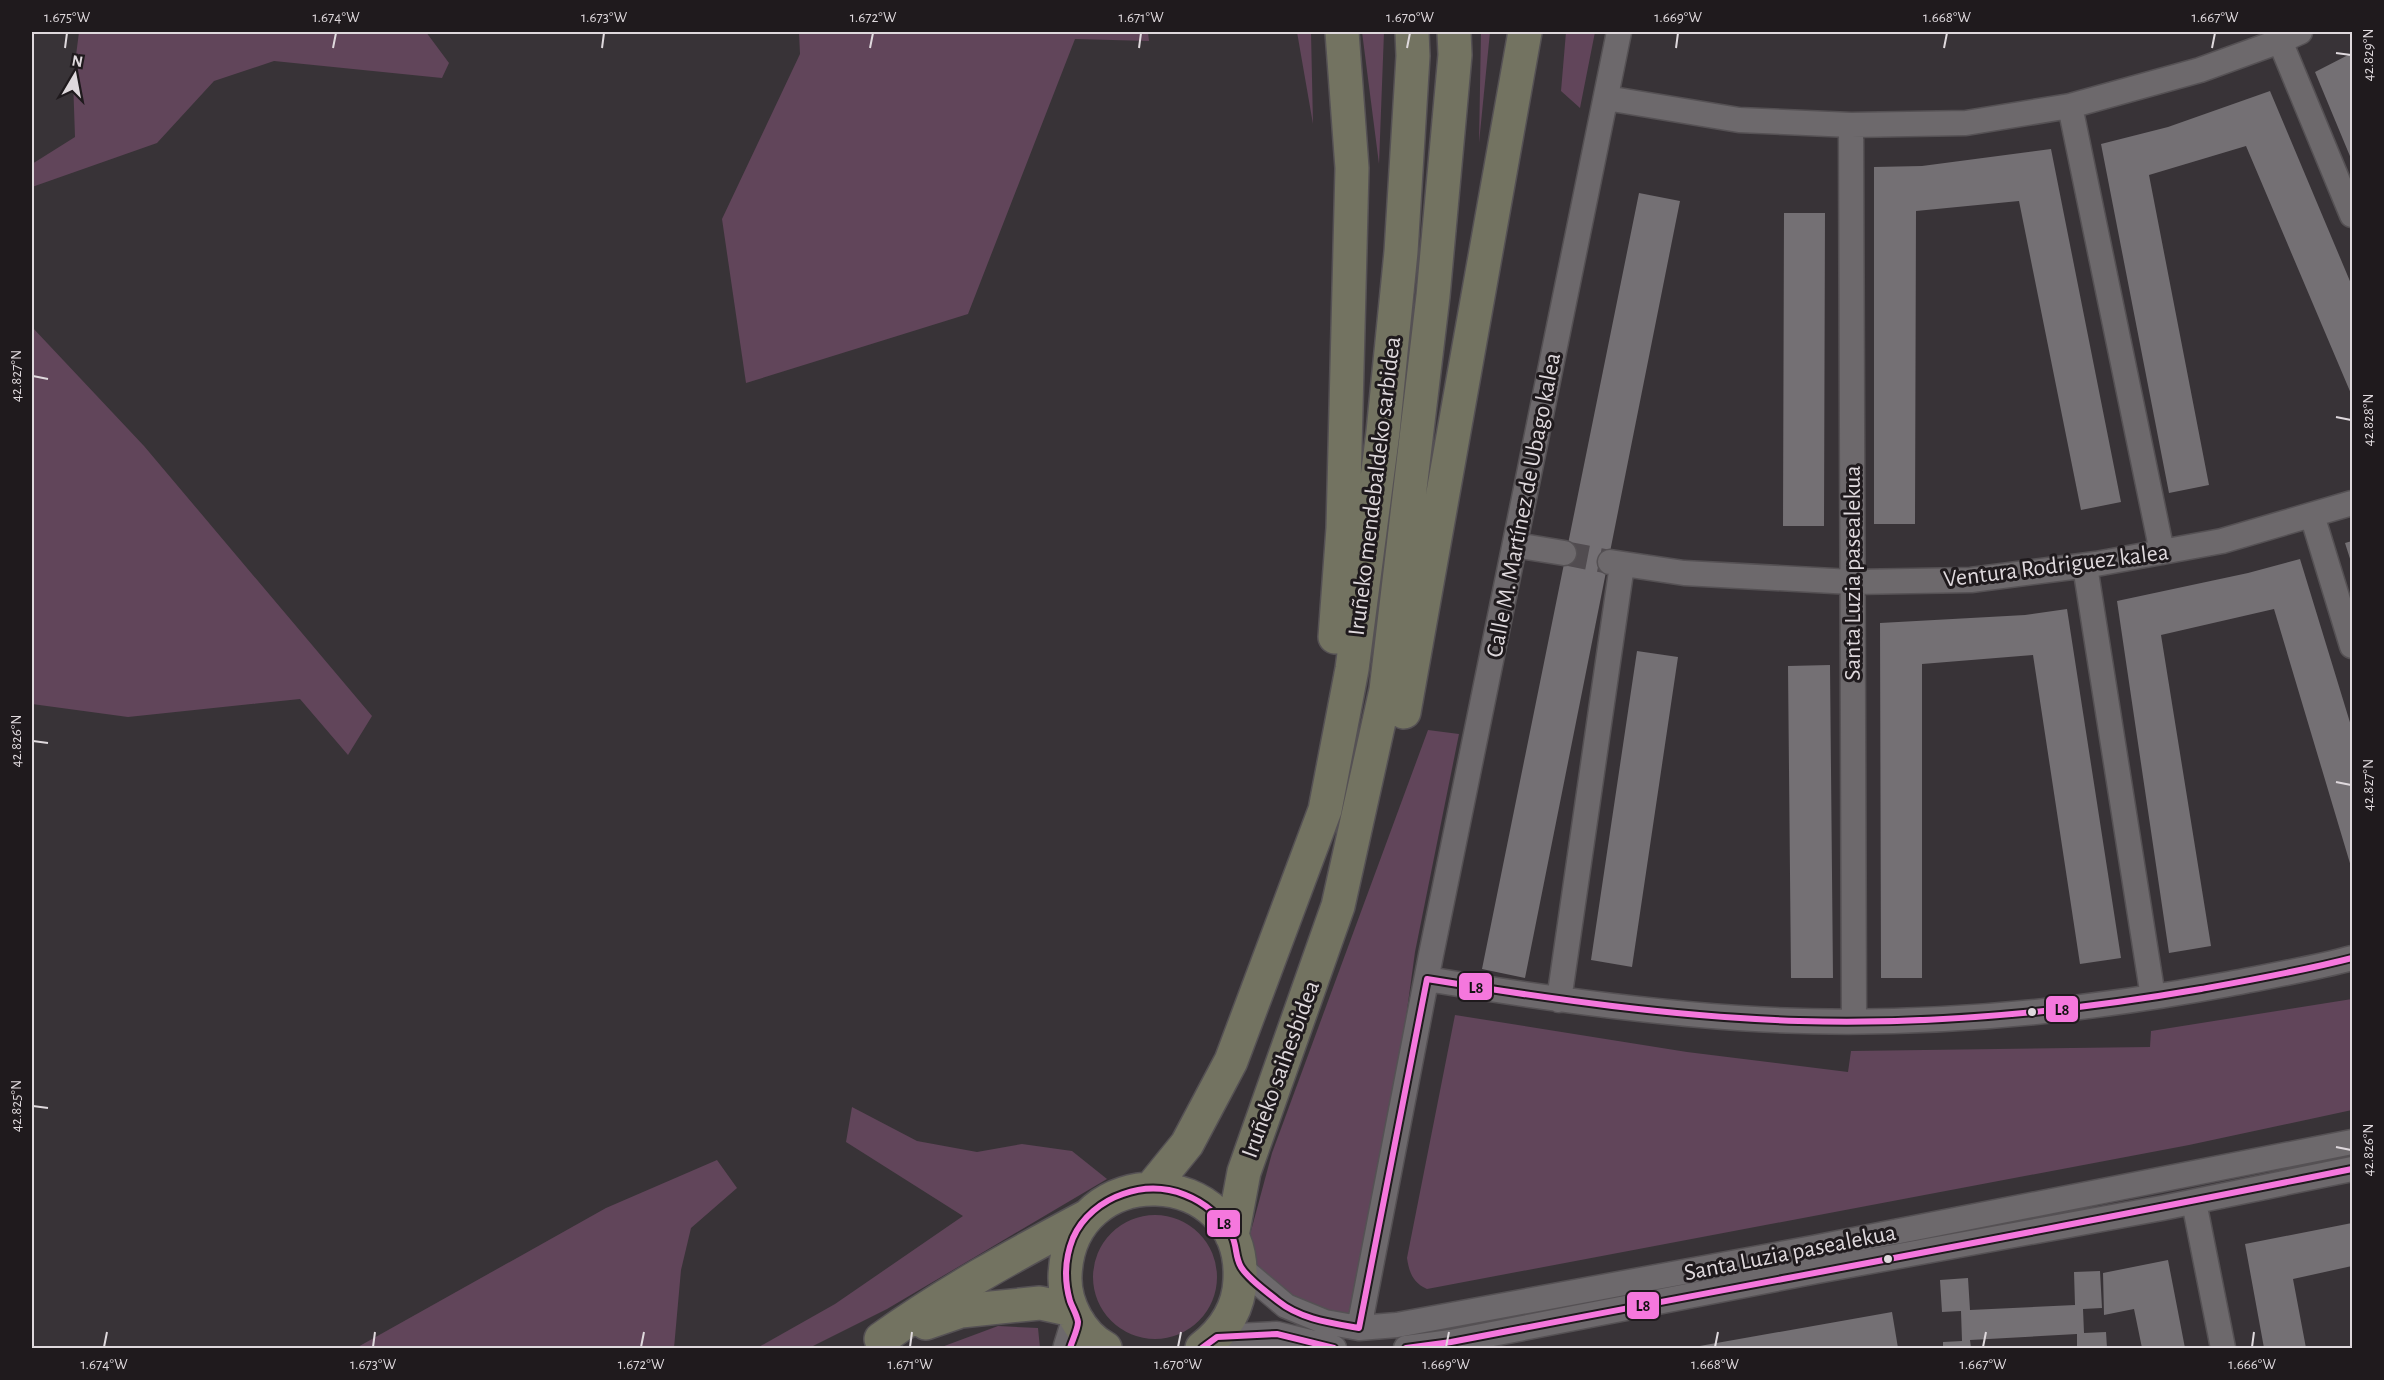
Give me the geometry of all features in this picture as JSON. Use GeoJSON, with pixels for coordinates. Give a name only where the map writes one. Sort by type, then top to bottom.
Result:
{"type":"FeatureCollection","features":[{"type":"Feature","properties":{"kind":"highway"},"geometry":{"type":"LineString","coordinates":[[1280,930],[1309,809],[1332,683],[1343,528],[1352,168],[1342,32]]}},
{"type":"Feature","properties":{"kind":"highway","name":"Iruñeko mendebaldeko sarbidea"},"geometry":{"type":"LineString","coordinates":[[1280,930],[1325,810],[1352,669],[1383,432],[1401,252],[1413,56],[1412,32]]}},
{"type":"Feature","properties":{"kind":"highway","name":"Iruñeko mendebaldeko sarbidea"},"geometry":{"type":"LineString","coordinates":[[1338,906],[1386,690],[1433,296],[1455,55],[1454,32]]}},
{"type":"Feature","properties":{"kind":"highway"},"geometry":{"type":"LineString","coordinates":[[1498,182],[1515,32]]}},
{"type":"Feature","properties":{"kind":"highway"},"geometry":{"type":"LineString","coordinates":[[1338,906],[1374,840],[1403,719],[1525,32]]}},
{"type":"Feature","properties":{"kind":"highway","name":"Iruñeko saihesbidea"},"geometry":{"type":"LineString","coordinates":[[1232,1236],[1244,1172],[1338,906]]}},
{"type":"Feature","properties":{"kind":"highway","name":"Iruñeko saihesbidea"},"geometry":{"type":"LineString","coordinates":[[1152,1187],[1187,1144],[1231,1061],[1280,930]]}},
{"type":"Feature","properties":{"kind":"highway"},"geometry":{"type":"LineString","coordinates":[[1073,1327],[1064,1283],[1065,1262],[1072,1238],[1086,1218],[1105,1201],[1127,1191],[1152,1187],[1176,1190],[1199,1200],[1218,1216],[1232,1236],[1241,1268],[1240,1293],[1231,1317],[1209,1343]]}},
{"type":"Feature","properties":{"kind":"highway"},"geometry":{"type":"LineString","coordinates":[[872,1344],[934,1303],[1027,1248],[1086,1218]]}},
{"type":"Feature","properties":{"kind":"highway"},"geometry":{"type":"LineString","coordinates":[[872,1344],[961,1311],[1040,1304],[1105,1348]]}},
{"type":"Feature","properties":{"kind":"street","name":"Calle M. Martínez de Ubago kalea"},"geometry":{"type":"LineString","coordinates":[[1359,1328],[1426,979],[1619,32]]}},
{"type":"Feature","properties":{"kind":"street"},"geometry":{"type":"LineString","coordinates":[[1606,98],[1739,120],[1851,125],[1966,123],[2070,106],[2200,70],[2290,36],[2352,215]]}},
{"type":"Feature","properties":{"kind":"street"},"geometry":{"type":"LineString","coordinates":[[2070,106],[2162,552]]}},
{"type":"Feature","properties":{"kind":"street","name":"Santa Luzia pasealekua"},"geometry":{"type":"LineString","coordinates":[[1851,125],[1854,1021]]}},
{"type":"Feature","properties":{"kind":"street","name":"Ventura Rodriguez kalea"},"geometry":{"type":"LineString","coordinates":[[1559,1000],[1616,563],[1684,573],[1852,582],[1971,580],[2085,566],[2222,541],[2352,503]]}},
{"type":"Feature","properties":{"kind":"street"},"geometry":{"type":"LineString","coordinates":[[2312,515],[2352,646]]}},
{"type":"Feature","properties":{"kind":"street"},"geometry":{"type":"LineString","coordinates":[[1515,545],[1564,553]]}},
{"type":"Feature","properties":{"kind":"street"},"geometry":{"type":"LineString","coordinates":[[2085,566],[2153,998]]}},
{"type":"Feature","properties":{"kind":"street"},"geometry":{"type":"LineString","coordinates":[[1426,979],[1559,1000],[1740,1018],[1854,1021],[1975,1017],[2153,998],[2316,968],[2352,958]]}},
{"type":"Feature","properties":{"kind":"street","name":"Santa Luzia pasealekua"},"geometry":{"type":"LineString","coordinates":[[1241,1268],[1286,1306],[1325,1322],[1359,1328],[1397,1325],[1795,1251],[2352,1142]]}},
{"type":"Feature","properties":{"kind":"street","name":"Santa Luzia pasealekua"},"geometry":{"type":"LineString","coordinates":[[1406,1348],[1451,1342],[1817,1271],[2194,1202],[2352,1169]]}},
{"type":"Feature","properties":{"kind":"street"},"geometry":{"type":"LineString","coordinates":[[2194,1202],[2223,1348]]}},
{"type":"Feature","properties":{"kind":"street"},"geometry":{"type":"LineString","coordinates":[[1209,1343],[1277,1334],[1334,1348]]}},
{"type":"Feature","properties":{"kind":"shaded area"},"geometry":{"type":"Polygon","coordinates":[[[79,32],[426,32],[449,63],[442,78],[274,61],[214,81],[157,143],[32,187],[32,164],[75,137],[73,79],[79,32]]]}},
{"type":"Feature","properties":{"kind":"shaded area"},"geometry":{"type":"Polygon","coordinates":[[[799,32],[1148,32],[1149,41],[1075,39],[968,314],[746,383],[722,219],[800,54],[799,32]]]}},
{"type":"Feature","properties":{"kind":"shaded area"},"geometry":{"type":"Polygon","coordinates":[[[1297,32],[1311,32],[1313,124],[1297,32]]]}},
{"type":"Feature","properties":{"kind":"shaded area"},"geometry":{"type":"Polygon","coordinates":[[[1362,32],[1384,32],[1379,164],[1362,32]]]}},
{"type":"Feature","properties":{"kind":"shaded area"},"geometry":{"type":"Polygon","coordinates":[[[1481,32],[1490,32],[1479,143],[1481,32]]]}},
{"type":"Feature","properties":{"kind":"shaded area"},"geometry":{"type":"Polygon","coordinates":[[[1566,32],[1595,32],[1580,108],[1561,91],[1566,32]]]}},
{"type":"Feature","properties":{"kind":"shaded area"},"geometry":{"type":"Polygon","coordinates":[[[32,327],[144,446],[372,716],[348,755],[300,699],[128,717],[32,704],[32,327]]]}},
{"type":"Feature","properties":{"kind":"shaded area"},"geometry":{"type":"Polygon","coordinates":[[[1428,730],[1459,734],[1415,952],[1372,1265],[1359,1328],[1325,1322],[1241,1268],[1272,1153],[1428,730]]]}},
{"type":"Feature","properties":{"kind":"shaded area"},"geometry":{"type":"Polygon","coordinates":[[[2352,999],[2352,1110],[2189,1145],[1427,1289],[1412,1277],[1409,1268],[1407,1258],[1455,1015],[1687,1052],[1848,1072],[1851,1051],[2150,1047],[2151,1031],[2352,999]]]}},
{"type":"Feature","properties":{"kind":"shaded area"},"geometry":{"type":"Polygon","coordinates":[[[852,1107],[917,1141],[977,1152],[1022,1144],[1072,1151],[1107,1179],[887,1309],[809,1348],[757,1348],[835,1304],[963,1216],[846,1142],[852,1107]]]}},
{"type":"Feature","properties":{"kind":"shaded area"},"geometry":{"type":"Polygon","coordinates":[[[717,1160],[737,1188],[691,1228],[681,1270],[674,1348],[356,1348],[606,1208],[717,1160]]]}},
{"type":"Feature","properties":{"kind":"shaded area"},"geometry":{"type":"Polygon","coordinates":[[[1155,1215],[1179,1219],[1199,1233],[1213,1253],[1217,1277],[1213,1301],[1199,1321],[1179,1335],[1155,1339],[1131,1335],[1111,1321],[1097,1301],[1093,1277],[1097,1253],[1111,1233],[1131,1219],[1155,1215]]]}},
{"type":"Feature","properties":{"kind":"shaded area"},"geometry":{"type":"Polygon","coordinates":[[[998,1326],[1038,1328],[1040,1348],[939,1348],[998,1326]]]}},
{"type":"Feature","properties":{"kind":"building"},"geometry":{"type":"Polygon","coordinates":[[[2352,53],[2352,161],[2315,72],[2352,53]]]}},
{"type":"Feature","properties":{"kind":"building"},"geometry":{"type":"Polygon","coordinates":[[[2270,91],[2352,286],[2352,396],[2246,146],[2149,175],[2209,485],[2169,493],[2101,144],[2168,127],[2270,91]]]}},
{"type":"Feature","properties":{"kind":"building"},"geometry":{"type":"Polygon","coordinates":[[[2051,149],[2121,502],[2081,510],[2019,201],[1916,211],[1915,524],[1874,524],[1874,167],[1922,166],[2051,149]]]}},
{"type":"Feature","properties":{"kind":"building"},"geometry":{"type":"Polygon","coordinates":[[[1639,193],[1680,201],[1525,978],[1482,969],[1639,193]]]}},
{"type":"Feature","properties":{"kind":"building"},"geometry":{"type":"Polygon","coordinates":[[[1784,213],[1825,213],[1824,526],[1783,526],[1784,213]]]}},
{"type":"Feature","properties":{"kind":"building"},"geometry":{"type":"Polygon","coordinates":[[[2352,541],[2352,565],[2345,543],[2352,541]]]}},
{"type":"Feature","properties":{"kind":"building"},"geometry":{"type":"Polygon","coordinates":[[[2300,559],[2352,729],[2352,870],[2274,609],[2161,635],[2211,946],[2169,953],[2117,601],[2248,573],[2300,559]]]}},
{"type":"Feature","properties":{"kind":"building"},"geometry":{"type":"Polygon","coordinates":[[[2067,609],[2121,958],[2080,964],[2033,655],[1922,664],[1922,978],[1881,978],[1880,623],[2025,615],[2067,609]]]}},
{"type":"Feature","properties":{"kind":"building"},"geometry":{"type":"Polygon","coordinates":[[[1637,651],[1678,657],[1632,967],[1591,960],[1637,651]]]}},
{"type":"Feature","properties":{"kind":"building"},"geometry":{"type":"Polygon","coordinates":[[[1830,665],[1833,978],[1791,978],[1788,666],[1830,665]]]}},
{"type":"Feature","properties":{"kind":"building"},"geometry":{"type":"Polygon","coordinates":[[[2352,1223],[2352,1266],[2293,1279],[2306,1348],[2264,1348],[2245,1244],[2352,1223]]]}},
{"type":"Feature","properties":{"kind":"building"},"geometry":{"type":"Polygon","coordinates":[[[2168,1260],[2185,1348],[2142,1348],[2134,1309],[2104,1315],[2103,1273],[2168,1260]]]}},
{"type":"Feature","properties":{"kind":"building"},"geometry":{"type":"Polygon","coordinates":[[[2100,1271],[2102,1308],[2083,1309],[2084,1333],[2106,1332],[2107,1348],[2077,1348],[2077,1334],[1970,1340],[1971,1348],[1943,1348],[1943,1342],[1962,1341],[1961,1311],[1942,1312],[1940,1280],[1968,1278],[1970,1310],[2075,1305],[2074,1272],[2100,1271]]]}},
{"type":"Feature","properties":{"kind":"building"},"geometry":{"type":"Polygon","coordinates":[[[1892,1312],[1898,1348],[1694,1348],[1694,1347],[1892,1312]]]}},
{"type":"Feature","properties":{"kind":"tunnel"},"geometry":{"type":"LineString","coordinates":[[1564,553],[1610,562]]}},
{"type":"Feature","properties":{"kind":"transit line","name":"L8"},"geometry":{"type":"LineString","coordinates":[[1070,1348],[1078,1322],[1068,1293],[1066,1269],[1073,1238],[1082,1223],[1094,1211],[1108,1201],[1139,1190],[1170,1190],[1199,1202],[1223,1222],[1232,1236],[1239,1263],[1244,1272],[1258,1285],[1296,1312],[1316,1319],[1359,1328],[1427,979],[1566,1000],[1705,1016],[1799,1021],[1900,1021],[2001,1015],[2101,1004],[2239,982],[2352,958]]}},
{"type":"Feature","properties":{"kind":"transit line","name":"L8"},"geometry":{"type":"LineString","coordinates":[[1406,1348],[1451,1342],[2352,1169]]}},
{"type":"Feature","properties":{"kind":"transit line","name":"L8"},"geometry":{"type":"LineString","coordinates":[[1202,1348],[1217,1337],[1277,1334],[1334,1348]]}}]}
